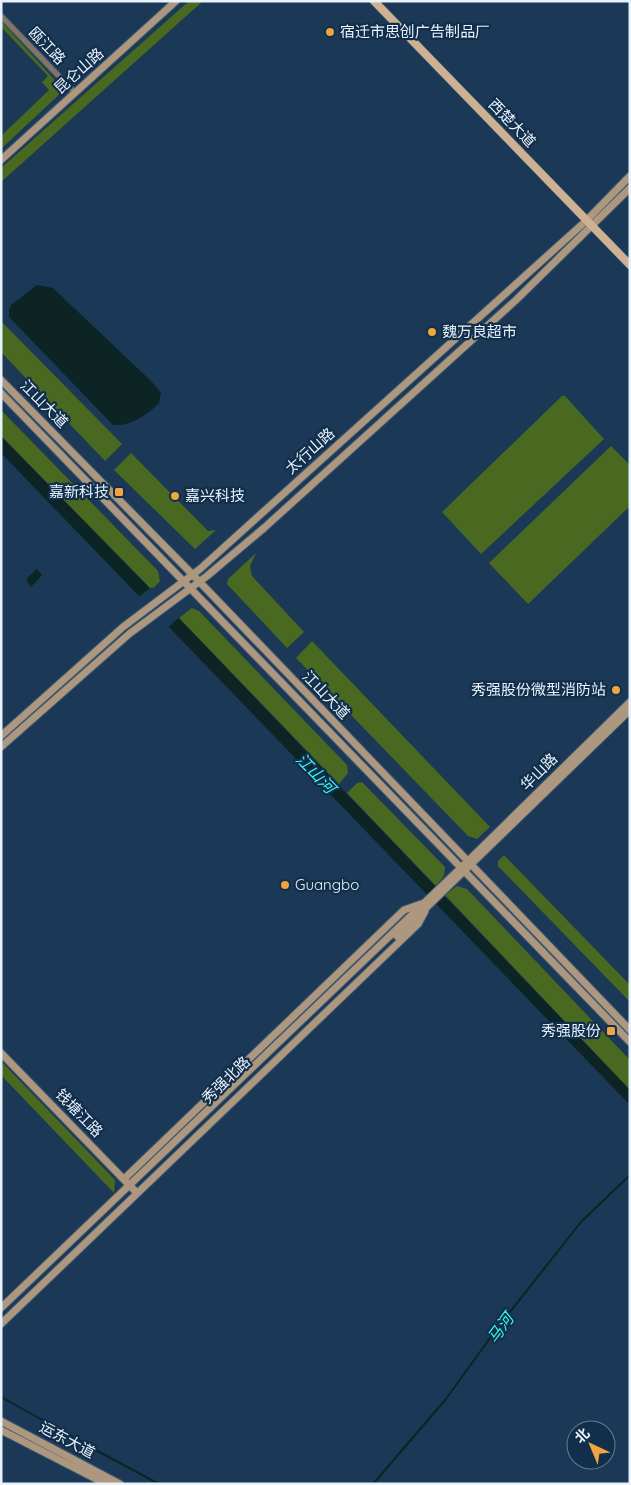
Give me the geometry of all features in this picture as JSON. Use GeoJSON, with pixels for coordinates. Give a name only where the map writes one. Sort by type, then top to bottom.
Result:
{"type":"FeatureCollection","features":[{"type":"Feature","properties":{"kind":"main road","name":"西楚大道"},"geometry":{"type":"LineString","coordinates":[[374,1],[630,265]]}},
{"type":"Feature","properties":{"kind":"street","name":"昆仑山路"},"geometry":{"type":"LineString","coordinates":[[1,160],[176,1]]}},
{"type":"Feature","properties":{"kind":"street","name":"瓯江路"},"geometry":{"type":"LineString","coordinates":[[1,16],[75,93]]}},
{"type":"Feature","properties":{"kind":"street","name":"太行山路"},"geometry":{"type":"LineString","coordinates":[[1,747],[148,620],[200,582],[264,528],[516,300],[589,223],[630,176]]}},
{"type":"Feature","properties":{"kind":"street","name":"太行山路"},"geometry":{"type":"LineString","coordinates":[[1,736],[142,612],[192,574],[630,188]]}},
{"type":"Feature","properties":{"kind":"street","name":"江山大道"},"geometry":{"type":"LineString","coordinates":[[1,380],[200,582],[630,1030]]}},
{"type":"Feature","properties":{"kind":"street","name":"江山大道"},"geometry":{"type":"LineString","coordinates":[[1,393],[630,1042]]}},
{"type":"Feature","properties":{"kind":"street","name":"华山路"},"geometry":{"type":"LineString","coordinates":[[469,864],[630,702]]}},
{"type":"Feature","properties":{"kind":"street","name":"华山路"},"geometry":{"type":"LineString","coordinates":[[469,864],[630,710]]}},
{"type":"Feature","properties":{"kind":"street","name":"秀强北路"},"geometry":{"type":"LineString","coordinates":[[1,1308],[469,864]]}},
{"type":"Feature","properties":{"kind":"street"},"geometry":{"type":"LineString","coordinates":[[1,1324],[131,1186],[404,910],[426,904]]}},
{"type":"Feature","properties":{"kind":"street","name":"钱塘江路"},"geometry":{"type":"LineString","coordinates":[[1,1053],[131,1186]]}},
{"type":"Feature","properties":{"kind":"street","name":"秀强北路"},"geometry":{"type":"LineString","coordinates":[[1,1315],[131,1186]]}},
{"type":"Feature","properties":{"kind":"street","name":"运东大道"},"geometry":{"type":"LineString","coordinates":[[1,1420],[120,1484]]}},
{"type":"Feature","properties":{"kind":"street","name":"运东大道"},"geometry":{"type":"LineString","coordinates":[[1,1430],[106,1484]]}},
{"type":"Feature","properties":{"kind":"green space"},"geometry":{"type":"Polygon","coordinates":[[[189,1],[203,1],[1,182],[1,168],[189,1]]]}},
{"type":"Feature","properties":{"kind":"green space"},"geometry":{"type":"Polygon","coordinates":[[[1,21],[64,90],[1,149],[1,136],[49,90],[42,82],[48,76],[1,27],[1,21]]]}},
{"type":"Feature","properties":{"kind":"green space"},"geometry":{"type":"Polygon","coordinates":[[[1,321],[122,444],[105,461],[1,352],[1,321]]]}},
{"type":"Feature","properties":{"kind":"green space"},"geometry":{"type":"Polygon","coordinates":[[[562,396],[565,396],[604,439],[481,554],[442,512],[562,396]]]}},
{"type":"Feature","properties":{"kind":"green space"},"geometry":{"type":"Polygon","coordinates":[[[1,410],[158,571],[160,581],[152,590],[1,436],[1,410]]]}},
{"type":"Feature","properties":{"kind":"green space"},"geometry":{"type":"Polygon","coordinates":[[[611,446],[630,465],[630,506],[528,604],[489,563],[611,446]]]}},
{"type":"Feature","properties":{"kind":"green space"},"geometry":{"type":"Polygon","coordinates":[[[131,453],[208,531],[216,530],[195,549],[114,470],[131,453]]]}},
{"type":"Feature","properties":{"kind":"green space"},"geometry":{"type":"Polygon","coordinates":[[[256,553],[250,566],[252,576],[304,632],[287,648],[227,584],[228,579],[256,553]]]}},
{"type":"Feature","properties":{"kind":"green space"},"geometry":{"type":"Polygon","coordinates":[[[192,608],[199,611],[347,765],[348,773],[339,784],[179,618],[192,608]]]}},
{"type":"Feature","properties":{"kind":"green space"},"geometry":{"type":"Polygon","coordinates":[[[312,641],[490,827],[477,839],[468,836],[296,658],[312,641]]]}},
{"type":"Feature","properties":{"kind":"green space"},"geometry":{"type":"Polygon","coordinates":[[[362,782],[445,867],[444,876],[436,886],[347,793],[357,783],[362,782]]]}},
{"type":"Feature","properties":{"kind":"green space"},"geometry":{"type":"Polygon","coordinates":[[[504,855],[630,985],[630,1002],[498,866],[498,861],[504,855]]]}},
{"type":"Feature","properties":{"kind":"green space"},"geometry":{"type":"Polygon","coordinates":[[[457,886],[467,889],[630,1060],[630,1090],[445,895],[457,886]]]}},
{"type":"Feature","properties":{"kind":"green space"},"geometry":{"type":"Polygon","coordinates":[[[1,1061],[115,1180],[114,1193],[1,1075],[1,1061]]]}},
{"type":"Feature","properties":{"kind":"water"},"geometry":{"type":"Polygon","coordinates":[[[37,285],[53,288],[152,382],[161,393],[159,403],[155,407],[132,422],[113,425],[9,317],[11,305],[37,285]]]}},
{"type":"Feature","properties":{"kind":"water","name":"江山河"},"geometry":{"type":"Polygon","coordinates":[[[1,436],[174,613],[630,1090],[630,1105],[1,453],[1,436]]]}},
{"type":"Feature","properties":{"kind":"water"},"geometry":{"type":"Polygon","coordinates":[[[37,569],[42,575],[31,587],[26,579],[37,569]]]}},
{"type":"Feature","properties":{"kind":"pier"},"geometry":{"type":"Polygon","coordinates":[[[152,587],[181,616],[167,628],[138,597],[152,587]]]}},
{"type":"Feature","properties":{"kind":"waterway","name":"马河"},"geometry":{"type":"LineString","coordinates":[[373,1484],[446,1399],[498,1327],[581,1222],[630,1175]]}},
{"type":"Feature","properties":{"kind":"waterway"},"geometry":{"type":"LineString","coordinates":[[1,1397],[84,1443]]}},
{"type":"Feature","properties":{"kind":"waterway"},"geometry":{"type":"LineString","coordinates":[[92,1448],[159,1484]]}},
{"type":"Feature","properties":{"kind":"place","name":"宿迁市思创广告制品厂"},"geometry":{"type":"Point","coordinates":[330,32]}},
{"type":"Feature","properties":{"kind":"place","name":"魏万良超市"},"geometry":{"type":"Point","coordinates":[432,332]}},
{"type":"Feature","properties":{"kind":"place","name":"嘉新科技"},"geometry":{"type":"Point","coordinates":[119,492]}},
{"type":"Feature","properties":{"kind":"place","name":"嘉兴科技"},"geometry":{"type":"Point","coordinates":[175,496]}},
{"type":"Feature","properties":{"kind":"place","name":"秀强股份微型消防站"},"geometry":{"type":"Point","coordinates":[616,690]}},
{"type":"Feature","properties":{"kind":"place","name":"Guangbo"},"geometry":{"type":"Point","coordinates":[285,885]}},
{"type":"Feature","properties":{"kind":"place","name":"秀强股份"},"geometry":{"type":"Point","coordinates":[611,1031]}}]}
